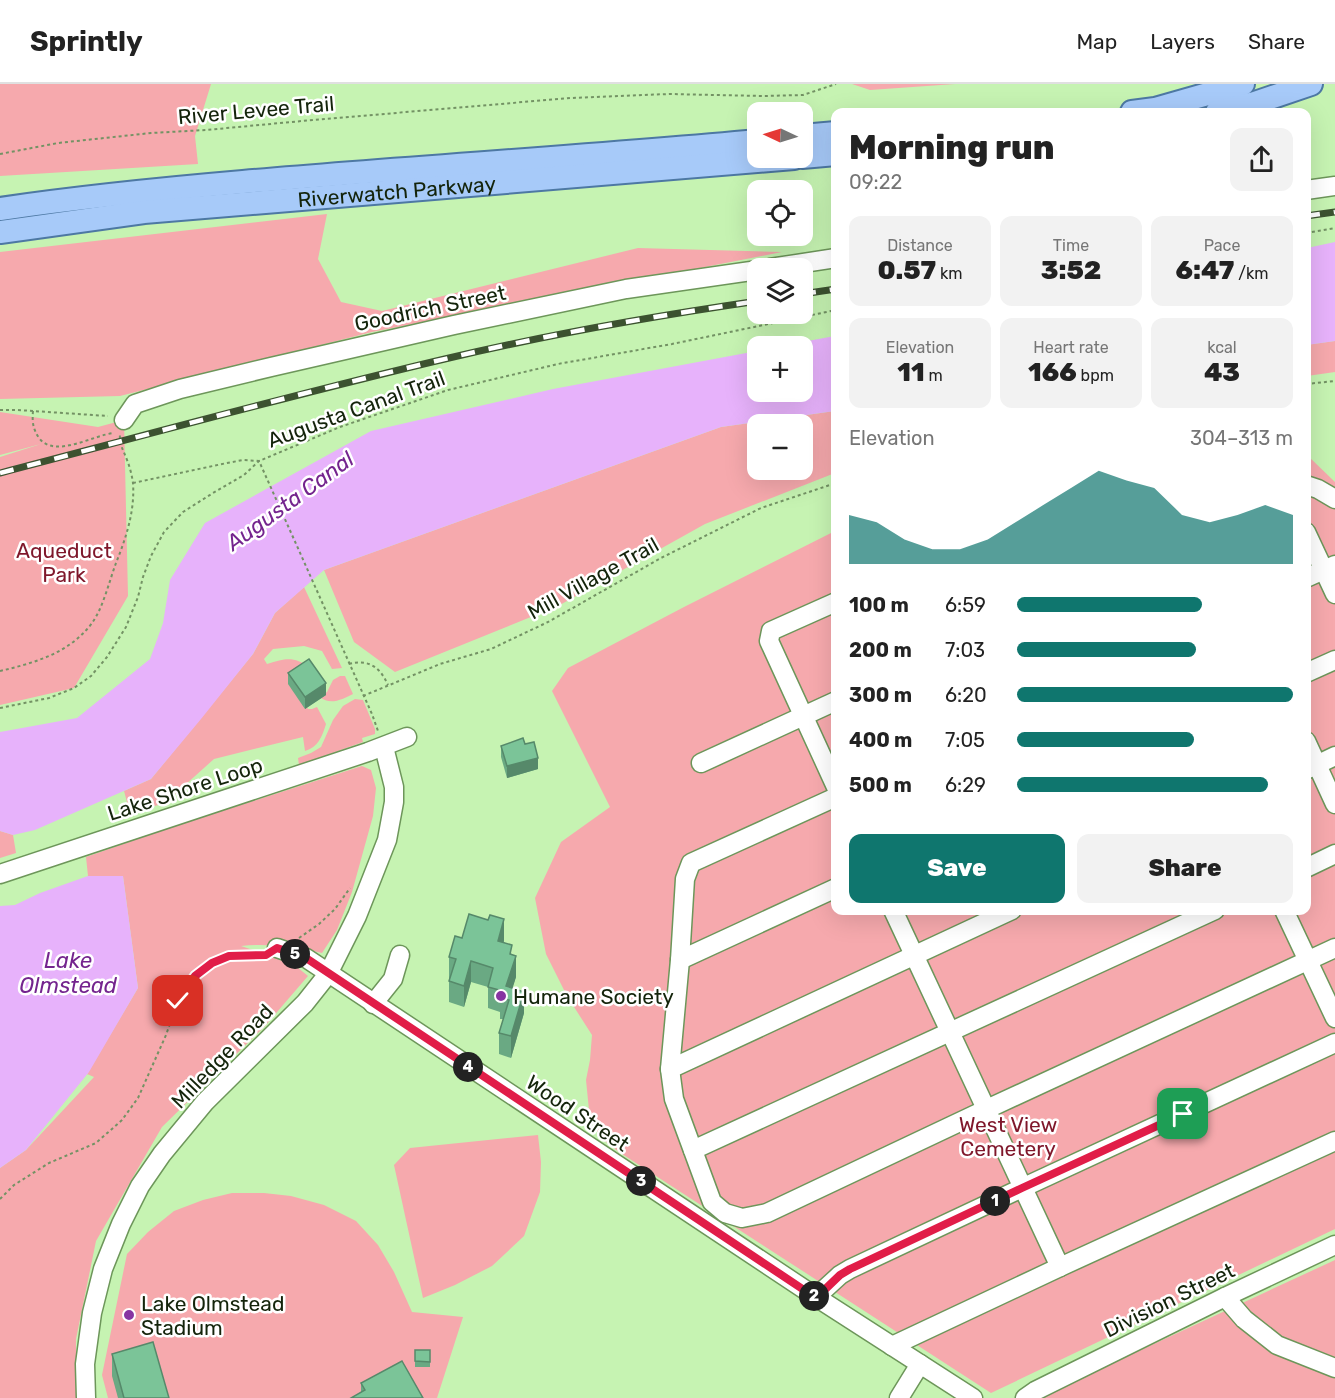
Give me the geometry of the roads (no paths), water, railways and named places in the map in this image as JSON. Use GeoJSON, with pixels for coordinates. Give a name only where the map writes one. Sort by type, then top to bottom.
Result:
{"type":"FeatureCollection","features":[{"type":"Feature","properties":{"kind":"main road"},"geometry":{"type":"LineString","coordinates":[[1159,108],[1243,84]]}},
{"type":"Feature","properties":{"kind":"main road"},"geometry":{"type":"LineString","coordinates":[[1234,108],[1311,84]]}},
{"type":"Feature","properties":{"kind":"main road"},"geometry":{"type":"LineString","coordinates":[[813,135],[831,133]]}},
{"type":"Feature","properties":{"kind":"main road","name":"Riverwatch Parkway"},"geometry":{"type":"LineString","coordinates":[[0,209],[41,202],[161,189],[747,142]]}},
{"type":"Feature","properties":{"kind":"main road"},"geometry":{"type":"LineString","coordinates":[[813,156],[831,154]]}},
{"type":"Feature","properties":{"kind":"main road","name":"Riverwatch Parkway"},"geometry":{"type":"LineString","coordinates":[[0,232],[144,212],[747,162]]}},
{"type":"Feature","properties":{"kind":"street"},"geometry":{"type":"LineString","coordinates":[[1311,189],[1335,186]]}},
{"type":"Feature","properties":{"kind":"street"},"geometry":{"type":"LineString","coordinates":[[813,261],[831,259]]}},
{"type":"Feature","properties":{"kind":"street","name":"Goodrich Street"},"geometry":{"type":"LineString","coordinates":[[122,426],[135,404],[180,389],[454,325],[626,289],[747,272]]}},
{"type":"Feature","properties":{"kind":"street"},"geometry":{"type":"LineString","coordinates":[[1311,487],[1335,499]]}},
{"type":"Feature","properties":{"kind":"street"},"geometry":{"type":"LineString","coordinates":[[1311,539],[1330,567],[1335,594]]}},
{"type":"Feature","properties":{"kind":"street"},"geometry":{"type":"LineString","coordinates":[[1311,576],[1330,567]]}},
{"type":"Feature","properties":{"kind":"street"},"geometry":{"type":"LineString","coordinates":[[831,604],[771,631],[769,641],[831,777]]}},
{"type":"Feature","properties":{"kind":"street"},"geometry":{"type":"LineString","coordinates":[[1311,671],[1335,660]]}},
{"type":"Feature","properties":{"kind":"street"},"geometry":{"type":"LineString","coordinates":[[701,763],[831,703]]}},
{"type":"Feature","properties":{"kind":"street","name":"Lake Shore Loop"},"geometry":{"type":"LineString","coordinates":[[0,874],[382,741],[407,737]]}},
{"type":"Feature","properties":{"kind":"street","name":"Milledge Road"},"geometry":{"type":"LineString","coordinates":[[86,1398],[85,1364],[92,1313],[103,1269],[140,1185],[162,1154],[206,1102],[305,1003],[328,974],[357,916],[387,840],[394,802],[394,787],[382,741]]}},
{"type":"Feature","properties":{"kind":"street"},"geometry":{"type":"LineString","coordinates":[[1335,756],[1312,767],[1335,804]]}},
{"type":"Feature","properties":{"kind":"street"},"geometry":{"type":"LineString","coordinates":[[831,799],[691,863],[685,879],[670,1069],[674,1099],[712,1202],[725,1213],[742,1218],[767,1213],[1335,948]]}},
{"type":"Feature","properties":{"kind":"street"},"geometry":{"type":"LineString","coordinates":[[1311,866],[1335,854]]}},
{"type":"Feature","properties":{"kind":"street"},"geometry":{"type":"LineString","coordinates":[[680,960],[831,890]]}},
{"type":"Feature","properties":{"kind":"street"},"geometry":{"type":"LineString","coordinates":[[895,915],[1060,1267]]}},
{"type":"Feature","properties":{"kind":"street"},"geometry":{"type":"LineString","coordinates":[[670,1069],[1001,915]]}},
{"type":"Feature","properties":{"kind":"street"},"geometry":{"type":"LineString","coordinates":[[693,1150],[1204,915]]}},
{"type":"Feature","properties":{"kind":"street"},"geometry":{"type":"LineString","coordinates":[[1286,915],[1335,1018]]}},
{"type":"Feature","properties":{"kind":"street","name":"Wood Street"},"geometry":{"type":"LineString","coordinates":[[272,951],[306,958],[816,1298],[973,1398]]}},
{"type":"Feature","properties":{"kind":"street"},"geometry":{"type":"LineString","coordinates":[[373,1004],[393,979],[400,955]]}},
{"type":"Feature","properties":{"kind":"street"},"geometry":{"type":"LineString","coordinates":[[816,1298],[840,1275],[850,1269],[1335,1043]]}},
{"type":"Feature","properties":{"kind":"street"},"geometry":{"type":"LineString","coordinates":[[892,1346],[1335,1141]]}},
{"type":"Feature","properties":{"kind":"street","name":"Division Street"},"geometry":{"type":"LineString","coordinates":[[1025,1398],[1035,1390],[1335,1245]]}},
{"type":"Feature","properties":{"kind":"street"},"geometry":{"type":"LineString","coordinates":[[1225,1297],[1244,1319],[1277,1346],[1335,1368]]}},
{"type":"Feature","properties":{"kind":"street"},"geometry":{"type":"LineString","coordinates":[[899,1398],[920,1364]]}},
{"type":"Feature","properties":{"kind":"water"},"geometry":{"type":"Polygon","coordinates":[[[1335,242],[1335,341],[1311,344],[1311,247],[1335,242]]]}},
{"type":"Feature","properties":{"kind":"water","name":"Augusta Canal"},"geometry":{"type":"Polygon","coordinates":[[[831,337],[831,412],[813,414],[747,414],[747,423],[721,427],[324,570],[275,613],[253,654],[151,779],[35,830],[13,835],[0,831],[0,732],[77,718],[150,659],[163,623],[170,580],[205,523],[371,431],[553,389],[747,353],[747,402],[813,402],[813,340],[831,337]]]}},
{"type":"Feature","properties":{"kind":"water","name":"Lake Olmstead"},"geometry":{"type":"Polygon","coordinates":[[[88,876],[123,876],[138,988],[89,1072],[26,1150],[0,1168],[0,906],[15,905],[40,893],[88,876]]]}},
{"type":"Feature","properties":{"kind":"railway"},"geometry":{"type":"LineString","coordinates":[[1311,215],[1335,212]]}},
{"type":"Feature","properties":{"kind":"railway"},"geometry":{"type":"LineString","coordinates":[[813,292],[831,290]]}},
{"type":"Feature","properties":{"kind":"railway"},"geometry":{"type":"LineString","coordinates":[[0,473],[281,399],[487,349],[603,326],[747,303]]}},
{"type":"Feature","properties":{"kind":"place","name":"Humane Society"},"geometry":{"type":"Point","coordinates":[501,996]}},
{"type":"Feature","properties":{"kind":"place","name":"Lake Olmstead Stadium"},"geometry":{"type":"Point","coordinates":[129,1315]}},
{"type":"Feature","properties":{"kind":"park label","name":"Aqueduct Park"},"geometry":{"type":"Point","coordinates":[64,562]}},
{"type":"Feature","properties":{"kind":"park label","name":"West View Cemetery"},"geometry":{"type":"Point","coordinates":[1008,1136]}}]}
